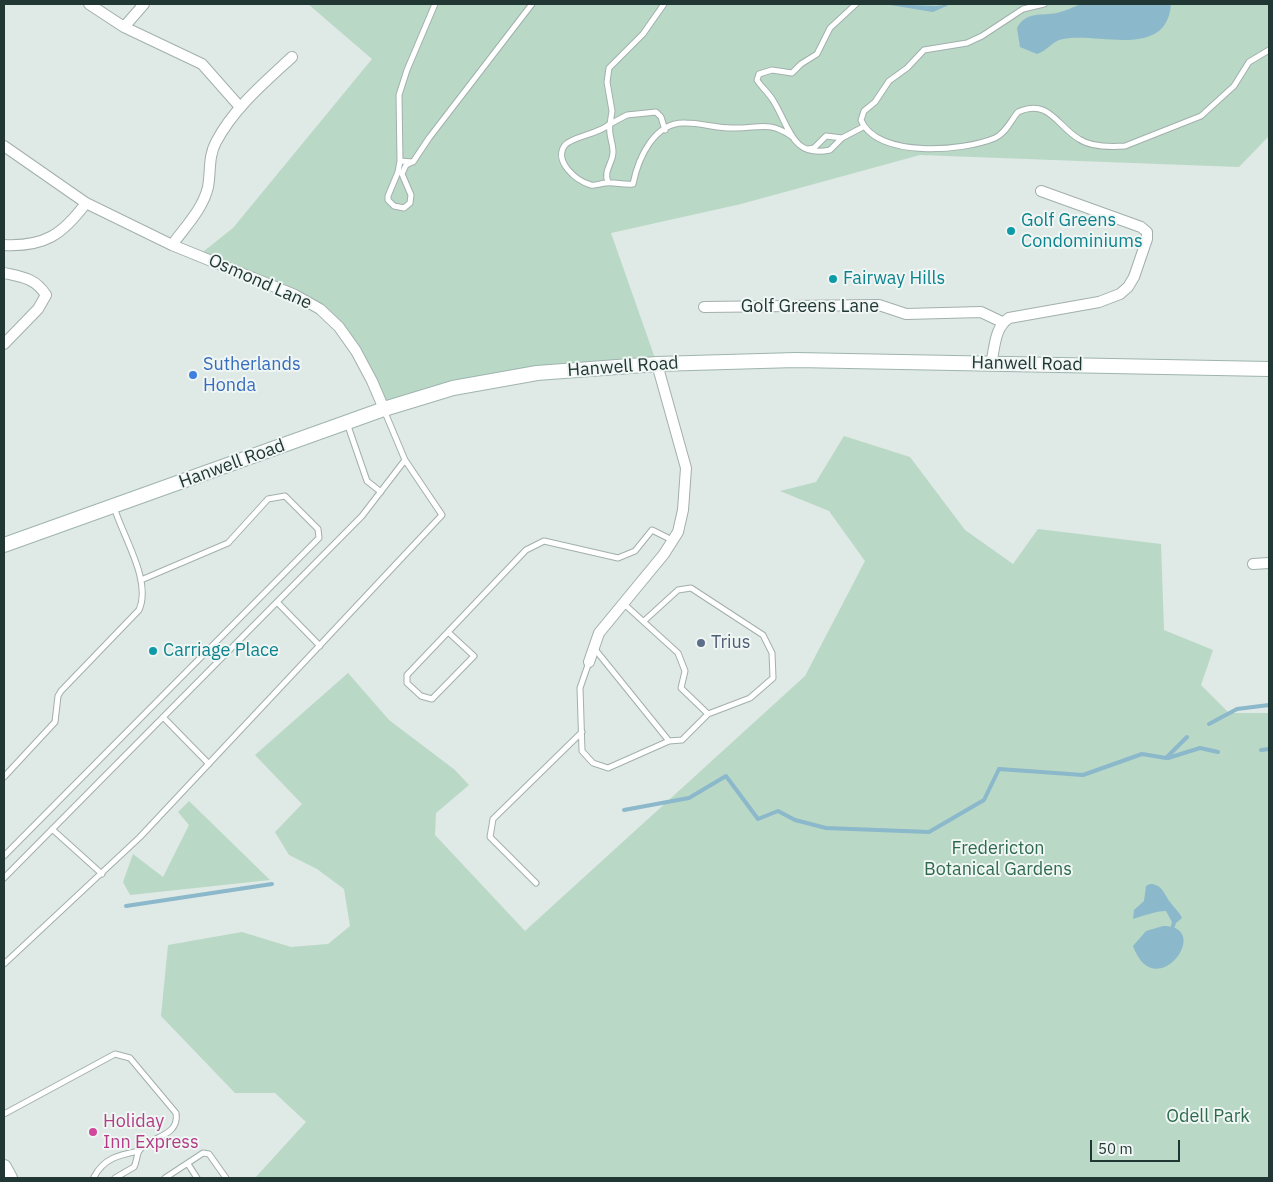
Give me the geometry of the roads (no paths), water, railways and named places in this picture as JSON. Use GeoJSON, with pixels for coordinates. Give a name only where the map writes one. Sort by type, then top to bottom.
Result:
{"type":"FeatureCollection","features":[{"type":"Feature","properties":{"kind":"main road","name":"Hanwell Road"},"geometry":{"type":"LineString","coordinates":[[4,545],[384,410],[453,388],[538,373],[657,364],[796,360],[1269,369]]}},
{"type":"Feature","properties":{"kind":"street"},"geometry":{"type":"LineString","coordinates":[[89,4],[124,26],[202,64],[240,107]]}},
{"type":"Feature","properties":{"kind":"street"},"geometry":{"type":"LineString","coordinates":[[124,26],[144,4]]}},
{"type":"Feature","properties":{"kind":"street"},"geometry":{"type":"LineString","coordinates":[[172,245],[198,211],[208,186],[210,159],[215,144],[240,107],[292,57]]}},
{"type":"Feature","properties":{"kind":"street","name":"Osmond Lane"},"geometry":{"type":"LineString","coordinates":[[4,146],[86,203],[172,245],[295,295],[320,309],[339,327],[356,351],[372,381],[384,410]]}},
{"type":"Feature","properties":{"kind":"street"},"geometry":{"type":"LineString","coordinates":[[992,364],[998,329],[1002,322],[1018,314],[1031,315],[1099,302],[1120,294],[1128,287],[1134,277],[1148,239],[1147,232],[1141,227],[1041,191]]}},
{"type":"Feature","properties":{"kind":"street"},"geometry":{"type":"LineString","coordinates":[[4,245],[22,246],[51,237],[68,227],[86,203]]}},
{"type":"Feature","properties":{"kind":"street"},"geometry":{"type":"LineString","coordinates":[[4,273],[31,279],[40,286],[46,295],[38,309],[4,344]]}},
{"type":"Feature","properties":{"kind":"street","name":"Golf Greens Lane"},"geometry":{"type":"LineString","coordinates":[[704,307],[879,305],[906,314],[981,312],[1002,322]]}},
{"type":"Feature","properties":{"kind":"street"},"geometry":{"type":"LineString","coordinates":[[589,662],[598,632],[678,532],[683,510],[686,468],[657,364]]}},
{"type":"Feature","properties":{"kind":"street"},"geometry":{"type":"LineString","coordinates":[[1253,564],[1269,563]]}},
{"type":"Feature","properties":{"kind":"lane"},"geometry":{"type":"LineString","coordinates":[[435,4],[407,70],[399,95],[400,162],[388,196],[390,204],[399,208],[408,206],[411,198],[402,174],[406,166],[532,4]]}},
{"type":"Feature","properties":{"kind":"lane"},"geometry":{"type":"LineString","coordinates":[[608,182],[606,174],[613,152],[609,132],[612,104],[607,82],[609,68],[643,34],[664,4]]}},
{"type":"Feature","properties":{"kind":"lane"},"geometry":{"type":"LineString","coordinates":[[856,4],[830,28],[817,54],[801,64],[795,72],[789,74],[766,71],[758,77],[759,82],[773,99],[791,136],[795,142],[806,150],[830,150],[842,138],[863,126]]}},
{"type":"Feature","properties":{"kind":"lane"},"geometry":{"type":"LineString","coordinates":[[1044,4],[1023,9],[982,36],[967,42],[924,50],[907,68],[889,81],[875,102],[864,111],[861,120],[863,126],[868,133],[885,142],[942,150],[994,138],[1004,132],[1018,112],[1037,109],[1051,113],[1078,139],[1084,142],[1116,147],[1125,146],[1201,116],[1234,86],[1249,62],[1269,50]]}},
{"type":"Feature","properties":{"kind":"lane"},"geometry":{"type":"LineString","coordinates":[[612,104],[616,110],[627,115]]}},
{"type":"Feature","properties":{"kind":"lane"},"geometry":{"type":"LineString","coordinates":[[665,130],[661,117],[656,112],[627,115],[601,131],[571,140],[562,153],[562,159],[570,172],[586,183],[595,185],[608,182],[623,185],[632,184],[639,160],[645,149],[665,130],[676,123],[684,122],[734,128],[766,125],[780,129],[791,136]]}},
{"type":"Feature","properties":{"kind":"lane"},"geometry":{"type":"LineString","coordinates":[[806,150],[814,148],[826,136],[842,138]]}},
{"type":"Feature","properties":{"kind":"lane"},"geometry":{"type":"LineString","coordinates":[[400,162],[410,163]]}},
{"type":"Feature","properties":{"kind":"lane"},"geometry":{"type":"LineString","coordinates":[[4,964],[59,911],[102,874],[209,764],[442,515],[405,460],[384,410]]}},
{"type":"Feature","properties":{"kind":"lane"},"geometry":{"type":"LineString","coordinates":[[347,423],[367,481],[381,492]]}},
{"type":"Feature","properties":{"kind":"lane"},"geometry":{"type":"LineString","coordinates":[[4,878],[362,516],[405,460]]}},
{"type":"Feature","properties":{"kind":"lane"},"geometry":{"type":"LineString","coordinates":[[4,856],[315,542],[318,538],[318,529],[285,496],[273,497],[268,499],[228,543],[141,580]]}},
{"type":"Feature","properties":{"kind":"lane"},"geometry":{"type":"LineString","coordinates":[[4,778],[55,722],[58,696],[61,691],[139,610],[143,600],[141,580],[114,507]]}},
{"type":"Feature","properties":{"kind":"lane"},"geometry":{"type":"LineString","coordinates":[[448,632],[474,656],[432,699],[421,696],[407,684],[408,675],[448,632],[526,550],[544,541],[618,558],[635,551],[652,530],[672,540]]}},
{"type":"Feature","properties":{"kind":"lane"},"geometry":{"type":"LineString","coordinates":[[589,662],[580,688],[582,751],[593,763],[608,768],[669,741],[682,740],[708,714],[750,698],[773,678],[772,653],[763,635],[692,588],[678,590],[644,622]]}},
{"type":"Feature","properties":{"kind":"lane"},"geometry":{"type":"LineString","coordinates":[[277,602],[320,646]]}},
{"type":"Feature","properties":{"kind":"lane"},"geometry":{"type":"LineString","coordinates":[[623,603],[678,653],[685,670],[681,688],[708,714]]}},
{"type":"Feature","properties":{"kind":"lane"},"geometry":{"type":"LineString","coordinates":[[593,648],[669,741]]}},
{"type":"Feature","properties":{"kind":"lane"},"geometry":{"type":"LineString","coordinates":[[163,717],[209,764]]}},
{"type":"Feature","properties":{"kind":"lane"},"geometry":{"type":"LineString","coordinates":[[536,883],[490,837],[493,819],[582,732]]}},
{"type":"Feature","properties":{"kind":"lane"},"geometry":{"type":"LineString","coordinates":[[52,830],[102,874]]}},
{"type":"Feature","properties":{"kind":"lane"},"geometry":{"type":"LineString","coordinates":[[4,1114],[115,1054],[125,1055],[130,1058],[176,1113],[177,1119],[172,1129],[139,1151],[119,1154],[100,1165],[95,1178]]}},
{"type":"Feature","properties":{"kind":"lane"},"geometry":{"type":"LineString","coordinates":[[115,1178],[134,1167],[139,1151]]}},
{"type":"Feature","properties":{"kind":"lane"},"geometry":{"type":"LineString","coordinates":[[166,1178],[203,1153],[209,1154],[226,1178]]}},
{"type":"Feature","properties":{"kind":"lane"},"geometry":{"type":"LineString","coordinates":[[188,1164],[198,1178]]}},
{"type":"Feature","properties":{"kind":"water"},"geometry":{"type":"Polygon","coordinates":[[[884,4],[936,6],[951,4],[933,12],[884,4]]]}},
{"type":"Feature","properties":{"kind":"water"},"geometry":{"type":"Polygon","coordinates":[[[1081,4],[1171,4],[1167,21],[1157,32],[1144,38],[1129,40],[1063,39],[1037,54],[1020,47],[1017,28],[1025,19],[1035,15],[1057,13],[1081,4]]]}},
{"type":"Feature","properties":{"kind":"water"},"geometry":{"type":"Polygon","coordinates":[[[1150,884],[1160,888],[1179,913],[1182,918],[1176,923],[1172,922],[1166,911],[1133,919],[1134,910],[1144,901],[1146,886],[1150,884]]]}},
{"type":"Feature","properties":{"kind":"water"},"geometry":{"type":"Polygon","coordinates":[[[1163,926],[1178,929],[1183,938],[1182,948],[1176,959],[1166,966],[1154,969],[1143,963],[1133,946],[1146,931],[1163,926]]]}},
{"type":"Feature","properties":{"kind":"waterway"},"geometry":{"type":"LineString","coordinates":[[1209,724],[1237,709],[1269,705]]}},
{"type":"Feature","properties":{"kind":"waterway"},"geometry":{"type":"LineString","coordinates":[[624,810],[689,798],[726,776],[758,819],[778,811],[795,820],[826,828],[929,832],[984,800],[999,769],[1083,775],[1142,754],[1166,758],[1187,737]]}},
{"type":"Feature","properties":{"kind":"waterway"},"geometry":{"type":"LineString","coordinates":[[1168,758],[1200,748],[1218,752]]}},
{"type":"Feature","properties":{"kind":"waterway"},"geometry":{"type":"LineString","coordinates":[[1261,750],[1269,749]]}},
{"type":"Feature","properties":{"kind":"waterway"},"geometry":{"type":"LineString","coordinates":[[126,906],[272,884]]}},
{"type":"Feature","properties":{"kind":"waterway"},"geometry":{"type":"LineString","coordinates":[[1173,926],[1174,922]]}},
{"type":"Feature","properties":{"kind":"place","name":"Golf Greens Condominiums"},"geometry":{"type":"Point","coordinates":[1011,231]}},
{"type":"Feature","properties":{"kind":"place","name":"Fairway Hills"},"geometry":{"type":"Point","coordinates":[833,279]}},
{"type":"Feature","properties":{"kind":"place","name":"Sutherlands Honda"},"geometry":{"type":"Point","coordinates":[193,375]}},
{"type":"Feature","properties":{"kind":"place","name":"Trius"},"geometry":{"type":"Point","coordinates":[701,643]}},
{"type":"Feature","properties":{"kind":"place","name":"Carriage Place"},"geometry":{"type":"Point","coordinates":[153,651]}},
{"type":"Feature","properties":{"kind":"place","name":"Holiday Inn Express"},"geometry":{"type":"Point","coordinates":[93,1132]}},
{"type":"Feature","properties":{"kind":"park label","name":"Fredericton Botanical Gardens"},"geometry":{"type":"Point","coordinates":[998,860]}},
{"type":"Feature","properties":{"kind":"park label","name":"Odell Park"},"geometry":{"type":"Point","coordinates":[1208,1117]}}]}
